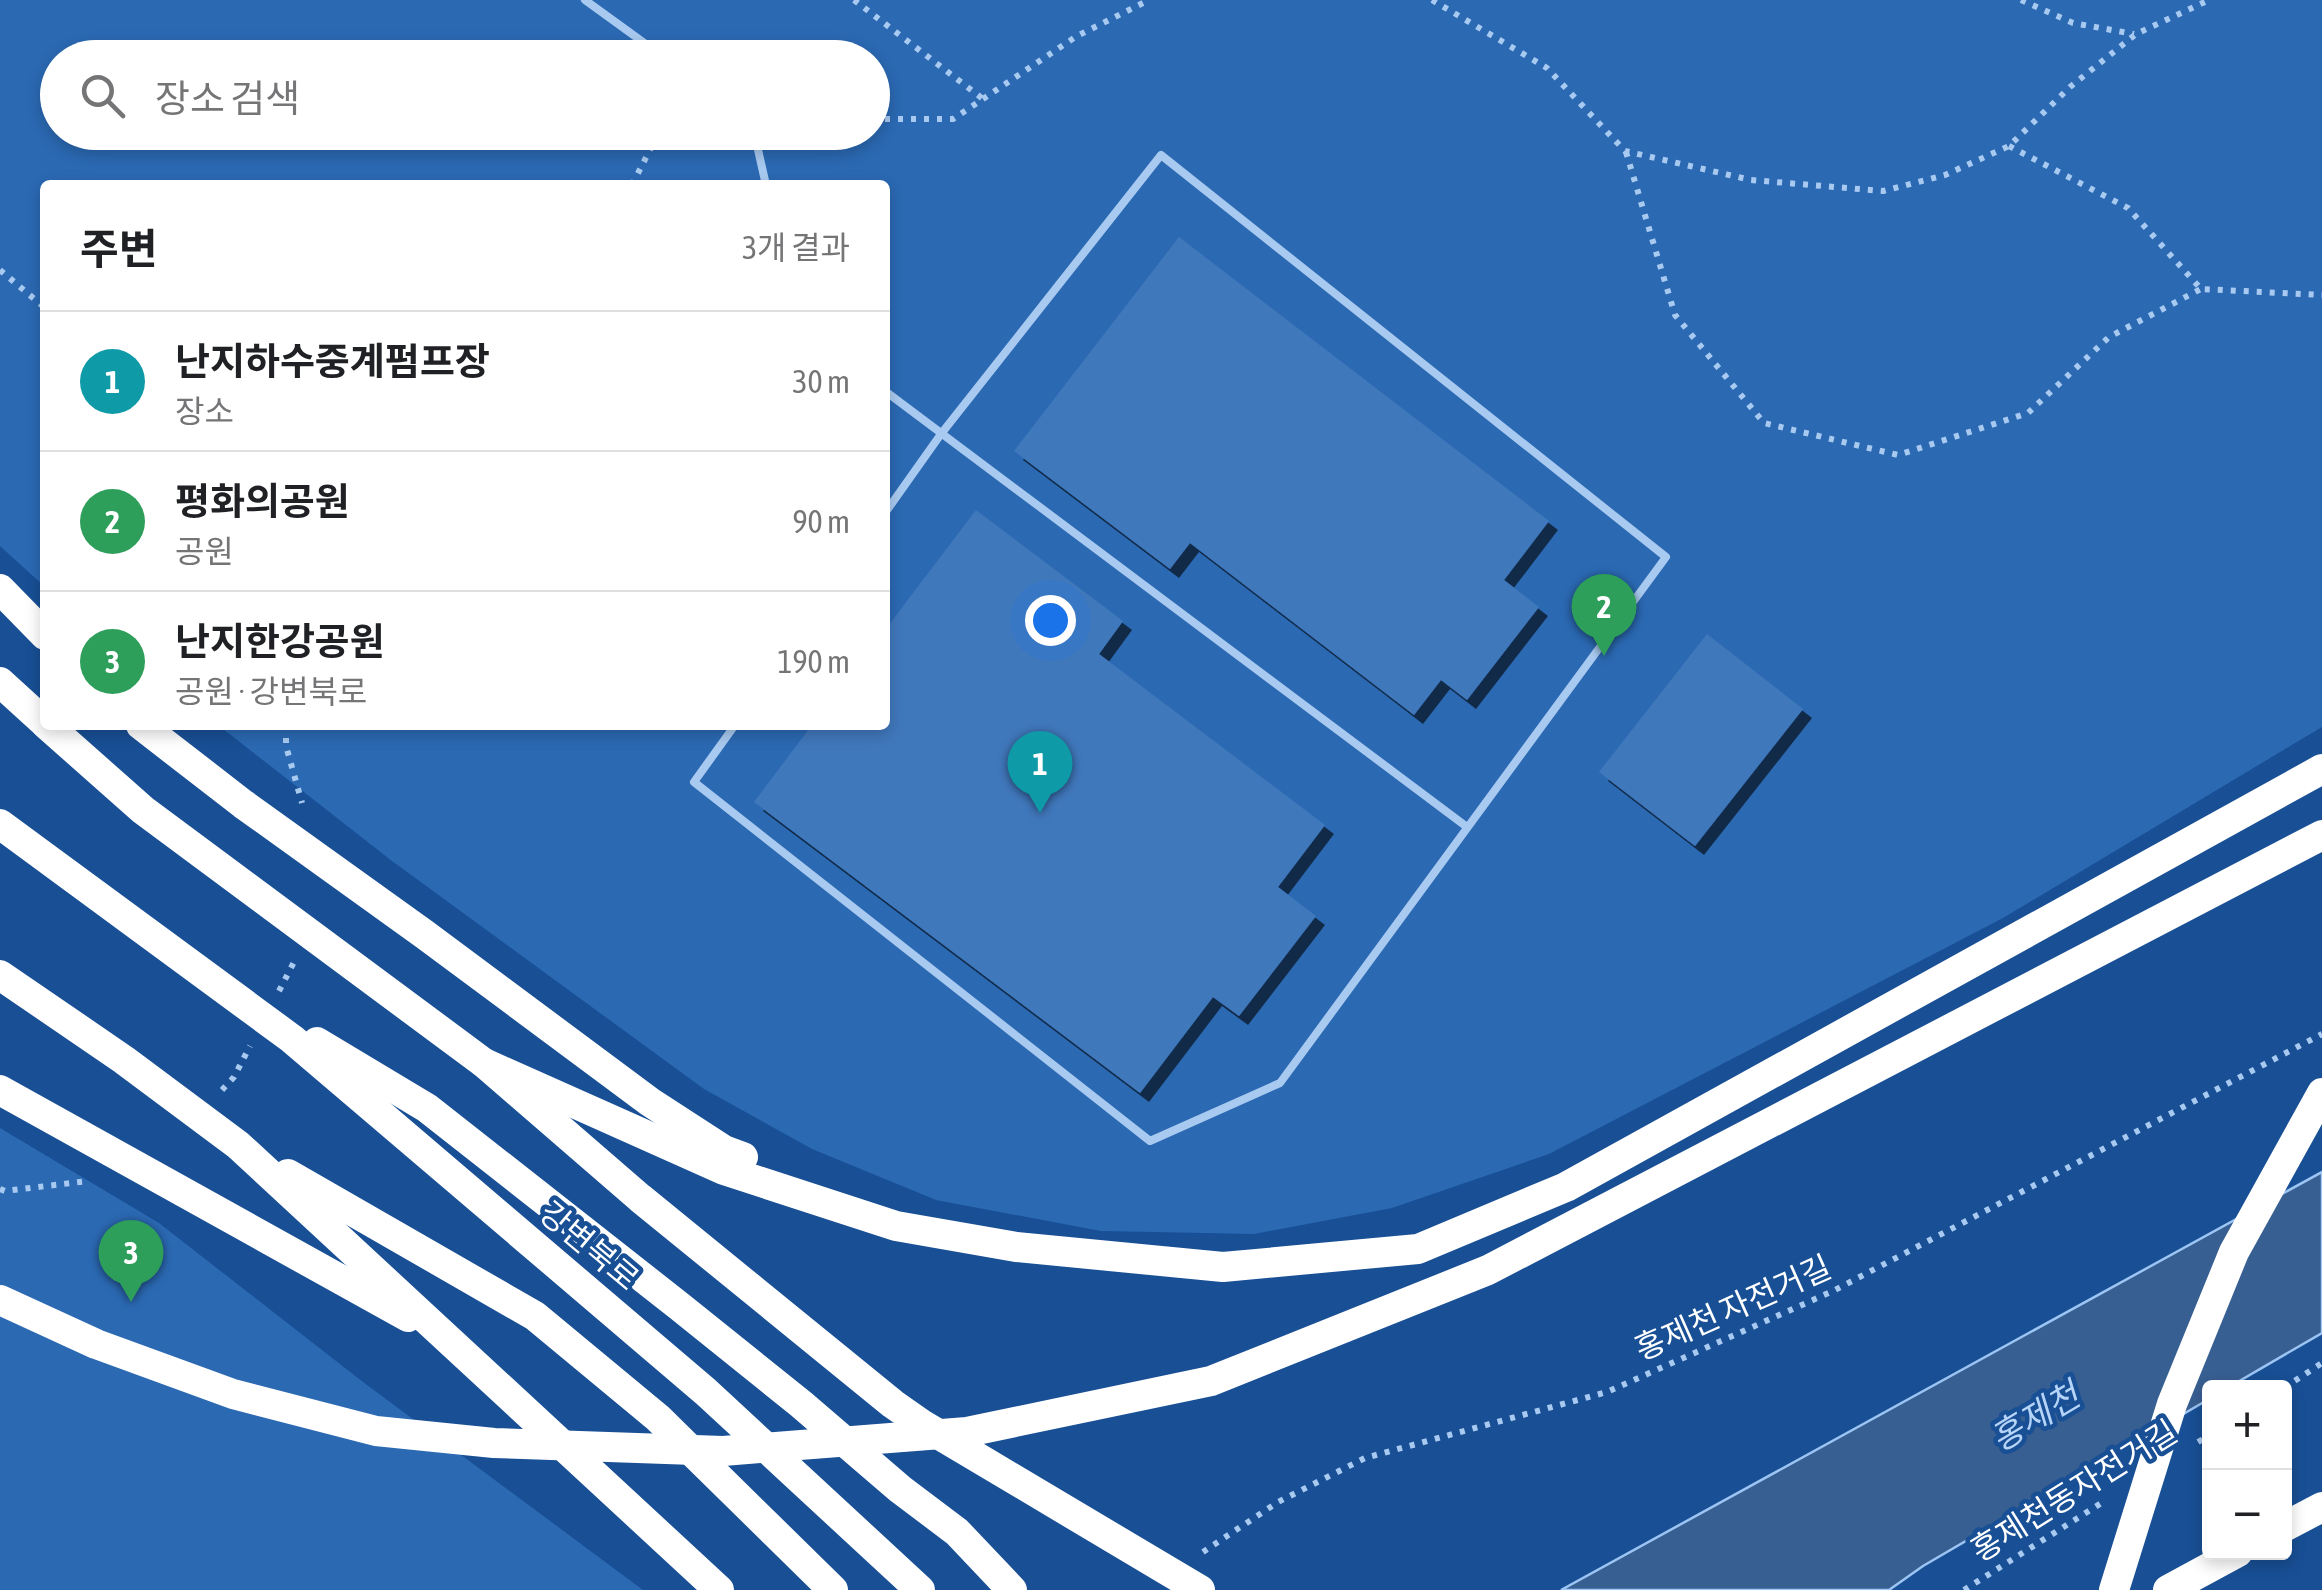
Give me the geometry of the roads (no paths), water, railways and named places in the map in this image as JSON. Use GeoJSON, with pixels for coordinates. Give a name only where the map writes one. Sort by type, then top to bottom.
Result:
{"type":"FeatureCollection","features":[{"type":"Feature","properties":{"kind":"highway"},"geometry":{"type":"LineString","coordinates":[[0,589],[40,630]]}},
{"type":"Feature","properties":{"kind":"highway"},"geometry":{"type":"LineString","coordinates":[[0,682],[40,719]]}},
{"type":"Feature","properties":{"kind":"highway"},"geometry":{"type":"LineString","coordinates":[[53,730],[142,810],[484,1063],[640,1198],[893,1404],[1131,1550],[1195,1576]]}},
{"type":"Feature","properties":{"kind":"highway"},"geometry":{"type":"LineString","coordinates":[[146,730],[650,1102],[724,1150],[896,1226]]}},
{"type":"Feature","properties":{"kind":"highway"},"geometry":{"type":"LineString","coordinates":[[484,1063],[724,1170],[896,1226],[1016,1247],[1223,1267],[1418,1249],[1566,1187],[2322,770]]}},
{"type":"Feature","properties":{"kind":"highway","name":"강변북로"},"geometry":{"type":"LineString","coordinates":[[0,824],[292,1039],[706,1392],[920,1590]]}},
{"type":"Feature","properties":{"kind":"highway"},"geometry":{"type":"LineString","coordinates":[[0,1300],[96,1344],[233,1394],[376,1431],[494,1443],[722,1451],[968,1432],[1211,1381],[1488,1270],[2322,835]]}},
{"type":"Feature","properties":{"kind":"highway","name":"강변북로"},"geometry":{"type":"LineString","coordinates":[[200,972],[428,1108],[801,1404],[956,1532],[1012,1590]]}},
{"type":"Feature","properties":{"kind":"highway"},"geometry":{"type":"LineString","coordinates":[[0,975],[238,1144],[535,1316],[658,1418],[833,1590]]}},
{"type":"Feature","properties":{"kind":"highway"},"geometry":{"type":"LineString","coordinates":[[0,1090],[452,1342]]}},
{"type":"Feature","properties":{"kind":"highway"},"geometry":{"type":"LineString","coordinates":[[2114,1590],[2172,1404],[2234,1252],[2322,1092]]}},
{"type":"Feature","properties":{"kind":"highway"},"geometry":{"type":"LineString","coordinates":[[238,1144],[719,1590]]}},
{"type":"Feature","properties":{"kind":"highway"},"geometry":{"type":"LineString","coordinates":[[2292,1524],[2322,1508]]}},
{"type":"Feature","properties":{"kind":"highway"},"geometry":{"type":"LineString","coordinates":[[2171,1587],[2223,1560]]}},
{"type":"Feature","properties":{"kind":"lane"},"geometry":{"type":"LineString","coordinates":[[585,0],[640,40]]}},
{"type":"Feature","properties":{"kind":"lane"},"geometry":{"type":"LineString","coordinates":[[758,150],[765,180]]}},
{"type":"Feature","properties":{"kind":"lane"},"geometry":{"type":"LineString","coordinates":[[731,730],[694,782],[1150,1141],[1280,1084],[1666,556],[1161,155],[941,434],[890,506]]}},
{"type":"Feature","properties":{"kind":"lane"},"geometry":{"type":"LineString","coordinates":[[890,395],[1468,828]]}},
{"type":"Feature","properties":{"kind":"water","name":"홍제천"},"geometry":{"type":"Polygon","coordinates":[[[2322,1172],[2322,1333],[2241,1380],[2202,1380],[2202,1403],[1923,1566],[1889,1590],[1561,1590],[2322,1172]]]}},
{"type":"Feature","properties":{"kind":"place","name":"평화의공원"},"geometry":{"type":"Point","coordinates":[1604,656]}},
{"type":"Feature","properties":{"kind":"place","name":"난지하수중계펌프장"},"geometry":{"type":"Point","coordinates":[1040,813]}},
{"type":"Feature","properties":{"kind":"place","name":"난지한강공원"},"geometry":{"type":"Point","coordinates":[131,1302]}}]}
